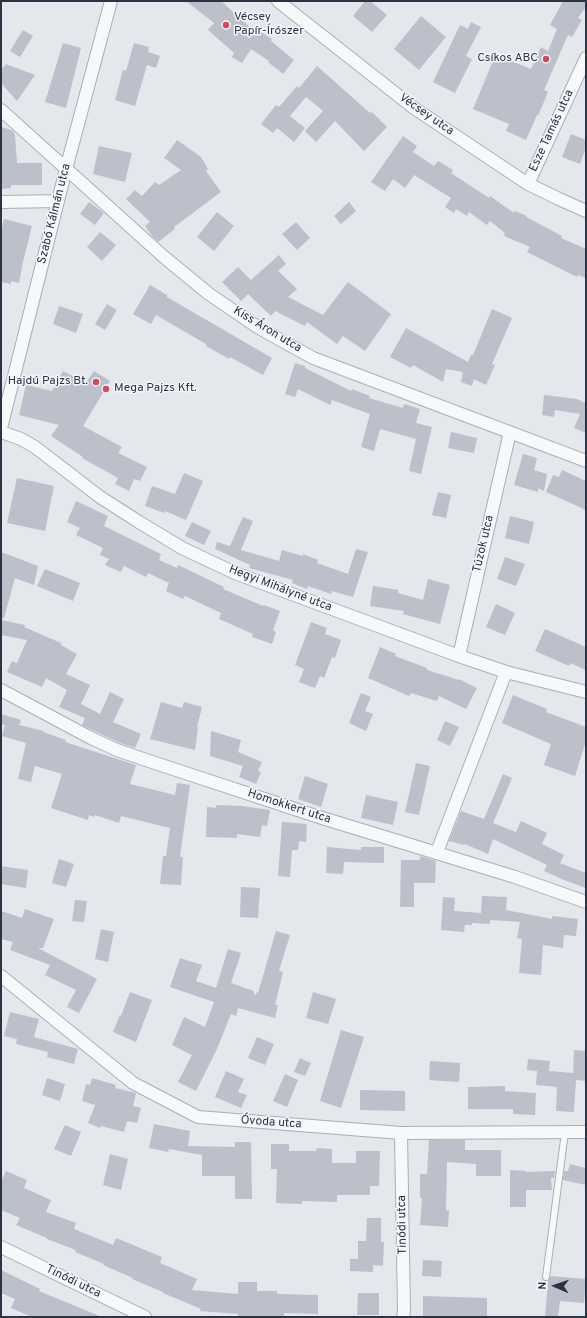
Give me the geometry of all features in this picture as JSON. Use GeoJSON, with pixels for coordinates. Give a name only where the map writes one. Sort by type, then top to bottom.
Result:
{"type":"FeatureCollection","features":[{"type":"Feature","properties":{"kind":"street","name":"Szabó Kálmán utca"},"geometry":{"type":"LineString","coordinates":[[1,428],[58,200],[111,1]]}},
{"type":"Feature","properties":{"kind":"street","name":"Vécsey utca"},"geometry":{"type":"LineString","coordinates":[[278,1],[414,108],[528,184],[586,211]]}},
{"type":"Feature","properties":{"kind":"street","name":"Esze Tamás utca"},"geometry":{"type":"LineString","coordinates":[[528,184],[586,58]]}},
{"type":"Feature","properties":{"kind":"street","name":"Kiss Áron utca"},"geometry":{"type":"LineString","coordinates":[[1,110],[170,262],[209,294],[259,328],[313,358],[586,461]]}},
{"type":"Feature","properties":{"kind":"street"},"geometry":{"type":"LineString","coordinates":[[1,202],[58,200]]}},
{"type":"Feature","properties":{"kind":"street","name":"Hegyi Mihályné utca"},"geometry":{"type":"LineString","coordinates":[[1,432],[21,439],[35,447],[100,497],[182,548],[235,573],[506,672],[586,692]]}},
{"type":"Feature","properties":{"kind":"street","name":"Túzok utca"},"geometry":{"type":"LineString","coordinates":[[459,656],[510,432]]}},
{"type":"Feature","properties":{"kind":"street"},"geometry":{"type":"LineString","coordinates":[[437,852],[506,672]]}},
{"type":"Feature","properties":{"kind":"street","name":"Homokkert utca"},"geometry":{"type":"LineString","coordinates":[[1,690],[91,738],[132,755],[312,814],[515,877],[586,902]]}},
{"type":"Feature","properties":{"kind":"street","name":"Óvoda utca"},"geometry":{"type":"LineString","coordinates":[[1,976],[133,1083],[198,1117],[401,1133],[586,1132]]}},
{"type":"Feature","properties":{"kind":"street","name":"Tinódi utca"},"geometry":{"type":"LineString","coordinates":[[401,1133],[404,1312],[402,1317]]}},
{"type":"Feature","properties":{"kind":"street","name":"Tinódi utca"},"geometry":{"type":"LineString","coordinates":[[1,1247],[145,1317]]}},
{"type":"Feature","properties":{"kind":"lane"},"geometry":{"type":"LineString","coordinates":[[546,1277],[565,1132]]}},
{"type":"Feature","properties":{"kind":"building"},"geometry":{"type":"Polygon","coordinates":[[[186,1],[221,1],[251,28],[252,26],[272,39],[271,41],[294,60],[283,74],[268,62],[269,61],[251,49],[242,63],[232,57],[234,53],[208,30],[214,23],[186,1]]]}},
{"type":"Feature","properties":{"kind":"building"},"geometry":{"type":"Polygon","coordinates":[[[365,1],[370,1],[387,15],[372,32],[353,16],[365,1]]]}},
{"type":"Feature","properties":{"kind":"building"},"geometry":{"type":"Polygon","coordinates":[[[563,1],[586,1],[586,7],[578,18],[582,20],[572,37],[568,35],[544,90],[548,92],[526,140],[506,131],[509,124],[473,109],[495,56],[499,56],[531,69],[541,47],[548,51],[557,29],[550,25],[563,1]]]}},
{"type":"Feature","properties":{"kind":"building"},"geometry":{"type":"Polygon","coordinates":[[[421,16],[446,37],[419,70],[394,49],[421,16]]]}},
{"type":"Feature","properties":{"kind":"building"},"geometry":{"type":"Polygon","coordinates":[[[471,22],[481,27],[466,56],[472,59],[455,93],[433,82],[460,25],[468,29],[471,22]]]}},
{"type":"Feature","properties":{"kind":"building"},"geometry":{"type":"Polygon","coordinates":[[[23,30],[33,36],[20,57],[10,51],[23,30]]]}},
{"type":"Feature","properties":{"kind":"building"},"geometry":{"type":"Polygon","coordinates":[[[63,43],[81,48],[66,108],[45,102],[63,43]]]}},
{"type":"Feature","properties":{"kind":"building"},"geometry":{"type":"Polygon","coordinates":[[[134,43],[149,47],[148,52],[160,56],[156,68],[147,65],[135,106],[115,100],[123,70],[126,71],[134,43]]]}},
{"type":"Feature","properties":{"kind":"building"},"geometry":{"type":"Polygon","coordinates":[[[6,64],[35,75],[17,101],[1,83],[1,70],[6,64]]]}},
{"type":"Feature","properties":{"kind":"building"},"geometry":{"type":"Polygon","coordinates":[[[317,66],[370,113],[372,112],[387,127],[364,151],[335,121],[316,142],[305,131],[323,111],[306,97],[290,116],[305,128],[294,142],[277,128],[273,133],[261,124],[276,105],[279,107],[297,86],[299,88],[317,66]]]}},
{"type":"Feature","properties":{"kind":"building"},"geometry":{"type":"Polygon","coordinates":[[[1,127],[13,131],[15,135],[17,163],[42,163],[42,185],[11,185],[11,188],[1,189],[1,127]]]}},
{"type":"Feature","properties":{"kind":"building"},"geometry":{"type":"Polygon","coordinates":[[[571,134],[586,140],[586,147],[580,164],[562,157],[571,134]]]}},
{"type":"Feature","properties":{"kind":"building"},"geometry":{"type":"Polygon","coordinates":[[[403,136],[417,146],[413,152],[434,166],[438,161],[453,170],[451,173],[489,198],[490,196],[514,213],[515,211],[527,216],[526,217],[562,236],[561,238],[586,249],[586,278],[578,275],[577,277],[527,252],[530,247],[504,236],[505,233],[490,221],[487,225],[469,212],[467,216],[456,209],[454,213],[445,207],[451,198],[414,175],[405,188],[393,179],[385,191],[371,182],[403,136]]]}},
{"type":"Feature","properties":{"kind":"building"},"geometry":{"type":"Polygon","coordinates":[[[177,140],[201,157],[208,169],[206,171],[221,192],[174,227],[175,229],[158,242],[145,226],[150,222],[126,199],[135,190],[142,196],[155,182],[159,185],[181,170],[164,158],[177,140]]]}},
{"type":"Feature","properties":{"kind":"building"},"geometry":{"type":"Polygon","coordinates":[[[99,146],[132,153],[125,182],[93,174],[99,146]]]}},
{"type":"Feature","properties":{"kind":"building"},"geometry":{"type":"Polygon","coordinates":[[[89,202],[104,213],[95,225],[80,214],[89,202]]]}},
{"type":"Feature","properties":{"kind":"building"},"geometry":{"type":"Polygon","coordinates":[[[349,202],[356,211],[341,224],[334,216],[349,202]]]}},
{"type":"Feature","properties":{"kind":"building"},"geometry":{"type":"Polygon","coordinates":[[[217,212],[234,226],[214,251],[197,237],[217,212]]]}},
{"type":"Feature","properties":{"kind":"building"},"geometry":{"type":"Polygon","coordinates":[[[4,219],[32,226],[19,283],[11,281],[11,284],[1,282],[1,232],[4,219]]]}},
{"type":"Feature","properties":{"kind":"building"},"geometry":{"type":"Polygon","coordinates":[[[296,222],[310,238],[297,250],[282,234],[296,222]]]}},
{"type":"Feature","properties":{"kind":"building"},"geometry":{"type":"Polygon","coordinates":[[[100,232],[116,245],[102,261],[87,247],[100,232]]]}},
{"type":"Feature","properties":{"kind":"building"},"geometry":{"type":"Polygon","coordinates":[[[279,255],[286,264],[278,271],[297,289],[288,297],[323,315],[348,282],[391,314],[365,351],[343,336],[337,344],[307,322],[305,326],[275,311],[271,316],[248,294],[241,301],[222,282],[238,267],[251,280],[279,255]]]}},
{"type":"Feature","properties":{"kind":"building"},"geometry":{"type":"Polygon","coordinates":[[[150,285],[167,295],[167,297],[272,358],[263,375],[230,357],[229,359],[156,315],[151,324],[133,314],[150,285]]]}},
{"type":"Feature","properties":{"kind":"building"},"geometry":{"type":"Polygon","coordinates":[[[107,304],[117,310],[105,330],[95,324],[107,304]]]}},
{"type":"Feature","properties":{"kind":"building"},"geometry":{"type":"Polygon","coordinates":[[[59,306],[83,314],[76,333],[53,324],[59,306]]]}},
{"type":"Feature","properties":{"kind":"building"},"geometry":{"type":"Polygon","coordinates":[[[492,309],[512,318],[492,364],[495,365],[486,385],[474,379],[472,386],[461,382],[463,372],[446,369],[443,382],[413,365],[411,368],[390,357],[406,328],[468,362],[471,355],[473,355],[492,309]]]}},
{"type":"Feature","properties":{"kind":"building"},"geometry":{"type":"Polygon","coordinates":[[[295,363],[305,366],[305,368],[351,391],[352,389],[370,396],[369,398],[403,408],[404,404],[420,409],[416,423],[432,427],[421,474],[409,471],[416,439],[380,429],[374,451],[361,447],[370,414],[332,400],[330,405],[298,389],[295,397],[285,394],[295,363]]]}},
{"type":"Feature","properties":{"kind":"building"},"geometry":{"type":"Polygon","coordinates":[[[63,371],[86,383],[94,371],[110,381],[83,426],[122,447],[118,453],[147,467],[140,481],[134,479],[129,491],[115,484],[118,478],[82,458],[83,457],[51,436],[59,425],[19,415],[26,385],[52,391],[63,371]]]}},
{"type":"Feature","properties":{"kind":"building"},"geometry":{"type":"Polygon","coordinates":[[[544,395],[577,399],[585,403],[586,400],[586,433],[574,428],[580,414],[555,410],[554,417],[542,415],[544,395]]]}},
{"type":"Feature","properties":{"kind":"building"},"geometry":{"type":"Polygon","coordinates":[[[451,432],[477,438],[474,453],[448,448],[451,432]]]}},
{"type":"Feature","properties":{"kind":"building"},"geometry":{"type":"Polygon","coordinates":[[[523,454],[537,458],[534,470],[547,474],[544,491],[538,488],[538,492],[514,485],[523,454]]]}},
{"type":"Feature","properties":{"kind":"building"},"geometry":{"type":"Polygon","coordinates":[[[562,470],[586,481],[586,510],[546,492],[553,475],[559,477],[562,470]]]}},
{"type":"Feature","properties":{"kind":"building"},"geometry":{"type":"Polygon","coordinates":[[[184,473],[203,481],[186,520],[165,511],[164,513],[145,506],[152,486],[175,494],[184,473]]]}},
{"type":"Feature","properties":{"kind":"building"},"geometry":{"type":"Polygon","coordinates":[[[17,478],[54,486],[45,531],[7,523],[17,478]]]}},
{"type":"Feature","properties":{"kind":"building"},"geometry":{"type":"Polygon","coordinates":[[[438,492],[451,495],[446,518],[432,515],[438,492]]]}},
{"type":"Feature","properties":{"kind":"building"},"geometry":{"type":"Polygon","coordinates":[[[76,501],[108,516],[104,526],[161,554],[159,560],[177,568],[178,565],[224,587],[223,589],[263,606],[264,605],[280,611],[273,630],[276,632],[272,644],[252,637],[253,634],[219,619],[221,613],[185,596],[183,599],[166,591],[169,583],[148,573],[146,577],[124,566],[121,572],[105,565],[109,559],[100,555],[103,548],[76,535],[80,528],[67,522],[76,501]]]}},
{"type":"Feature","properties":{"kind":"building"},"geometry":{"type":"Polygon","coordinates":[[[510,516],[534,522],[529,544],[505,538],[510,516]]]}},
{"type":"Feature","properties":{"kind":"building"},"geometry":{"type":"Polygon","coordinates":[[[243,517],[253,521],[241,550],[279,561],[282,550],[303,556],[303,554],[318,560],[317,563],[348,574],[356,549],[368,552],[353,597],[332,591],[331,594],[308,586],[307,589],[292,583],[293,580],[249,568],[250,565],[215,549],[217,542],[230,546],[243,517]]]}},
{"type":"Feature","properties":{"kind":"building"},"geometry":{"type":"Polygon","coordinates":[[[192,522],[211,531],[204,545],[185,536],[192,522]]]}},
{"type":"Feature","properties":{"kind":"building"},"geometry":{"type":"Polygon","coordinates":[[[1,552],[38,566],[34,585],[15,578],[4,618],[1,618],[1,552]]]}},
{"type":"Feature","properties":{"kind":"building"},"geometry":{"type":"Polygon","coordinates":[[[505,557],[525,564],[516,586],[497,579],[505,557]]]}},
{"type":"Feature","properties":{"kind":"building"},"geometry":{"type":"Polygon","coordinates":[[[45,569],[80,583],[73,601],[37,586],[45,569]]]}},
{"type":"Feature","properties":{"kind":"building"},"geometry":{"type":"Polygon","coordinates":[[[428,579],[450,585],[440,624],[403,614],[404,611],[370,606],[373,586],[398,590],[398,593],[423,600],[428,579]]]}},
{"type":"Feature","properties":{"kind":"building"},"geometry":{"type":"Polygon","coordinates":[[[496,604],[515,613],[505,635],[486,627],[496,604]]]}},
{"type":"Feature","properties":{"kind":"building"},"geometry":{"type":"Polygon","coordinates":[[[1,620],[25,625],[24,627],[61,643],[61,645],[77,654],[66,674],[90,685],[81,704],[100,714],[110,692],[124,699],[113,722],[141,734],[135,748],[120,743],[82,725],[85,718],[59,707],[67,690],[46,678],[42,687],[7,672],[12,661],[17,663],[27,640],[1,635],[1,620]]]}},
{"type":"Feature","properties":{"kind":"building"},"geometry":{"type":"Polygon","coordinates":[[[311,622],[327,628],[325,634],[341,640],[335,658],[332,657],[324,678],[320,676],[315,688],[299,682],[304,669],[295,665],[311,622]]]}},
{"type":"Feature","properties":{"kind":"building"},"geometry":{"type":"Polygon","coordinates":[[[545,629],[586,647],[586,670],[570,663],[569,666],[535,651],[545,629]]]}},
{"type":"Feature","properties":{"kind":"building"},"geometry":{"type":"Polygon","coordinates":[[[380,647],[396,654],[395,656],[427,668],[427,670],[459,679],[477,688],[466,709],[439,696],[437,701],[411,693],[409,696],[368,678],[380,647]]]}},
{"type":"Feature","properties":{"kind":"building"},"geometry":{"type":"Polygon","coordinates":[[[361,693],[371,697],[365,711],[373,714],[366,731],[349,723],[361,693]]]}},
{"type":"Feature","properties":{"kind":"building"},"geometry":{"type":"Polygon","coordinates":[[[513,695],[547,709],[546,712],[586,727],[586,741],[575,776],[544,765],[551,744],[502,723],[513,695]]]}},
{"type":"Feature","properties":{"kind":"building"},"geometry":{"type":"Polygon","coordinates":[[[161,702],[182,708],[184,702],[202,707],[197,727],[195,750],[150,739],[161,702]]]}},
{"type":"Feature","properties":{"kind":"building"},"geometry":{"type":"Polygon","coordinates":[[[1,714],[21,720],[19,725],[44,731],[43,732],[66,740],[65,742],[136,765],[130,784],[175,795],[177,783],[190,785],[180,857],[183,857],[181,885],[160,884],[163,856],[166,856],[170,828],[121,816],[119,823],[95,815],[94,817],[89,815],[88,820],[51,808],[62,774],[35,766],[31,782],[18,779],[26,743],[2,736],[5,725],[1,724],[1,714]]]}},
{"type":"Feature","properties":{"kind":"building"},"geometry":{"type":"Polygon","coordinates":[[[445,721],[459,727],[450,746],[437,740],[445,721]]]}},
{"type":"Feature","properties":{"kind":"building"},"geometry":{"type":"Polygon","coordinates":[[[211,731],[241,740],[238,752],[262,762],[258,771],[261,772],[256,784],[239,777],[243,766],[210,756],[211,731]]]}},
{"type":"Feature","properties":{"kind":"building"},"geometry":{"type":"Polygon","coordinates":[[[416,763],[430,766],[419,815],[405,812],[416,763]]]}},
{"type":"Feature","properties":{"kind":"building"},"geometry":{"type":"Polygon","coordinates":[[[503,774],[512,778],[493,823],[516,832],[521,821],[547,833],[542,844],[564,855],[560,863],[586,873],[586,888],[544,871],[547,865],[493,839],[488,854],[465,844],[449,841],[461,811],[484,819],[503,774]]]}},
{"type":"Feature","properties":{"kind":"building"},"geometry":{"type":"Polygon","coordinates":[[[305,776],[328,784],[321,807],[298,799],[305,776]]]}},
{"type":"Feature","properties":{"kind":"building"},"geometry":{"type":"Polygon","coordinates":[[[366,795],[398,802],[393,825],[361,818],[366,795]]]}},
{"type":"Feature","properties":{"kind":"building"},"geometry":{"type":"Polygon","coordinates":[[[216,805],[242,806],[270,810],[267,826],[262,825],[260,837],[237,834],[237,838],[206,837],[207,807],[216,808],[216,805]]]}},
{"type":"Feature","properties":{"kind":"building"},"geometry":{"type":"Polygon","coordinates":[[[282,822],[307,824],[306,842],[299,841],[298,850],[292,850],[290,877],[278,876],[282,822]]]}},
{"type":"Feature","properties":{"kind":"building"},"geometry":{"type":"Polygon","coordinates":[[[327,847],[361,850],[361,847],[384,847],[384,863],[344,862],[343,874],[326,873],[327,847]]]}},
{"type":"Feature","properties":{"kind":"building"},"geometry":{"type":"Polygon","coordinates":[[[420,856],[436,861],[435,883],[414,883],[414,907],[400,907],[401,860],[420,860],[420,856]]]}},
{"type":"Feature","properties":{"kind":"building"},"geometry":{"type":"Polygon","coordinates":[[[59,859],[74,864],[66,887],[52,883],[59,859]]]}},
{"type":"Feature","properties":{"kind":"building"},"geometry":{"type":"Polygon","coordinates":[[[1,866],[28,870],[26,888],[1,884],[1,866]]]}},
{"type":"Feature","properties":{"kind":"building"},"geometry":{"type":"Polygon","coordinates":[[[241,887],[260,888],[258,918],[240,917],[241,887]]]}},
{"type":"Feature","properties":{"kind":"building"},"geometry":{"type":"Polygon","coordinates":[[[482,896],[507,897],[506,910],[552,919],[552,916],[578,919],[576,936],[564,935],[563,948],[543,945],[541,975],[519,973],[522,939],[517,938],[520,922],[490,920],[490,924],[472,923],[472,925],[465,925],[464,932],[441,930],[443,897],[455,898],[454,911],[481,913],[482,896]]]}},
{"type":"Feature","properties":{"kind":"building"},"geometry":{"type":"Polygon","coordinates":[[[75,900],[87,901],[84,922],[72,921],[75,900]]]}},
{"type":"Feature","properties":{"kind":"building"},"geometry":{"type":"Polygon","coordinates":[[[25,909],[54,919],[43,948],[38,948],[97,979],[79,1013],[67,1007],[76,990],[45,975],[50,965],[10,950],[13,942],[1,939],[1,911],[22,918],[25,909]]]}},
{"type":"Feature","properties":{"kind":"building"},"geometry":{"type":"Polygon","coordinates":[[[101,929],[114,932],[108,962],[95,959],[101,929]]]}},
{"type":"Feature","properties":{"kind":"building"},"geometry":{"type":"Polygon","coordinates":[[[276,931],[290,935],[279,971],[283,972],[275,1005],[278,1005],[275,1018],[238,1008],[236,1016],[231,1014],[217,1049],[196,1091],[178,1082],[192,1055],[172,1045],[184,1017],[205,1027],[214,1002],[170,987],[180,958],[202,965],[196,981],[216,988],[228,949],[241,953],[231,983],[254,991],[254,994],[256,995],[257,992],[258,993],[276,931]]]}},
{"type":"Feature","properties":{"kind":"building"},"geometry":{"type":"Polygon","coordinates":[[[130,992],[152,1000],[136,1042],[113,1032],[130,992]]]}},
{"type":"Feature","properties":{"kind":"building"},"geometry":{"type":"Polygon","coordinates":[[[313,992],[336,999],[328,1024],[306,1018],[313,992]]]}},
{"type":"Feature","properties":{"kind":"building"},"geometry":{"type":"Polygon","coordinates":[[[10,1012],[39,1019],[34,1037],[78,1049],[74,1064],[47,1057],[48,1052],[16,1044],[17,1039],[4,1036],[10,1012]]]}},
{"type":"Feature","properties":{"kind":"building"},"geometry":{"type":"Polygon","coordinates":[[[341,1030],[364,1037],[341,1108],[320,1101],[341,1030]]]}},
{"type":"Feature","properties":{"kind":"building"},"geometry":{"type":"Polygon","coordinates":[[[257,1037],[274,1044],[265,1065],[248,1058],[257,1037]]]}},
{"type":"Feature","properties":{"kind":"building"},"geometry":{"type":"Polygon","coordinates":[[[574,1050],[586,1051],[586,1081],[576,1080],[574,1112],[556,1111],[557,1087],[536,1085],[537,1071],[527,1070],[528,1059],[550,1061],[549,1071],[573,1073],[574,1050]]]}},
{"type":"Feature","properties":{"kind":"building"},"geometry":{"type":"Polygon","coordinates":[[[300,1058],[311,1063],[305,1076],[294,1072],[300,1058]]]}},
{"type":"Feature","properties":{"kind":"building"},"geometry":{"type":"Polygon","coordinates":[[[430,1061],[460,1063],[459,1082],[429,1080],[430,1061]]]}},
{"type":"Feature","properties":{"kind":"building"},"geometry":{"type":"Polygon","coordinates":[[[226,1071],[244,1079],[238,1092],[247,1095],[241,1108],[215,1097],[226,1071]]]}},
{"type":"Feature","properties":{"kind":"building"},"geometry":{"type":"Polygon","coordinates":[[[285,1074],[298,1080],[287,1107],[273,1101],[285,1074]]]}},
{"type":"Feature","properties":{"kind":"building"},"geometry":{"type":"Polygon","coordinates":[[[47,1078],[65,1084],[60,1101],[42,1095],[47,1078]]]}},
{"type":"Feature","properties":{"kind":"building"},"geometry":{"type":"Polygon","coordinates":[[[92,1078],[116,1085],[115,1088],[136,1093],[133,1106],[141,1108],[137,1123],[127,1121],[124,1132],[101,1126],[100,1128],[88,1123],[95,1105],[82,1101],[86,1084],[90,1085],[92,1078]]]}},
{"type":"Feature","properties":{"kind":"building"},"geometry":{"type":"Polygon","coordinates":[[[505,1086],[505,1091],[536,1093],[535,1115],[513,1114],[513,1109],[468,1109],[468,1087],[505,1086]]]}},
{"type":"Feature","properties":{"kind":"building"},"geometry":{"type":"Polygon","coordinates":[[[360,1090],[405,1091],[405,1111],[360,1110],[360,1090]]]}},
{"type":"Feature","properties":{"kind":"building"},"geometry":{"type":"Polygon","coordinates":[[[154,1124],[190,1131],[188,1146],[235,1147],[235,1142],[251,1142],[252,1199],[235,1199],[235,1176],[202,1176],[202,1155],[169,1149],[168,1152],[149,1148],[154,1124]]]}},
{"type":"Feature","properties":{"kind":"building"},"geometry":{"type":"Polygon","coordinates":[[[65,1125],[81,1132],[71,1156],[54,1149],[65,1125]]]}},
{"type":"Feature","properties":{"kind":"building"},"geometry":{"type":"Polygon","coordinates":[[[429,1140],[465,1140],[465,1150],[501,1150],[501,1176],[476,1176],[476,1164],[447,1162],[446,1210],[449,1211],[448,1227],[420,1225],[422,1198],[420,1198],[420,1174],[427,1174],[429,1140]]]}},
{"type":"Feature","properties":{"kind":"building"},"geometry":{"type":"Polygon","coordinates":[[[271,1144],[289,1144],[289,1151],[316,1151],[317,1148],[332,1149],[332,1163],[356,1163],[356,1151],[380,1151],[379,1186],[370,1186],[370,1195],[337,1195],[337,1202],[302,1201],[302,1204],[276,1203],[277,1169],[271,1169],[271,1144]]]}},
{"type":"Feature","properties":{"kind":"building"},"geometry":{"type":"Polygon","coordinates":[[[110,1154],[128,1159],[121,1190],[103,1185],[110,1154]]]}},
{"type":"Feature","properties":{"kind":"building"},"geometry":{"type":"Polygon","coordinates":[[[570,1164],[586,1168],[586,1185],[563,1180],[564,1171],[568,1171],[570,1164]]]}},
{"type":"Feature","properties":{"kind":"building"},"geometry":{"type":"Polygon","coordinates":[[[510,1170],[526,1172],[555,1171],[554,1178],[551,1178],[552,1190],[526,1190],[526,1207],[510,1207],[510,1170]]]}},
{"type":"Feature","properties":{"kind":"building"},"geometry":{"type":"Polygon","coordinates":[[[6,1171],[27,1180],[24,1188],[51,1200],[46,1212],[76,1223],[74,1229],[113,1245],[116,1238],[162,1257],[160,1263],[197,1279],[192,1290],[238,1294],[238,1282],[257,1282],[257,1291],[277,1291],[277,1294],[318,1295],[318,1314],[284,1313],[284,1317],[264,1317],[238,1316],[238,1314],[200,1311],[201,1309],[75,1252],[76,1250],[16,1225],[20,1218],[1,1210],[1,1182],[6,1171]]]}},
{"type":"Feature","properties":{"kind":"building"},"geometry":{"type":"Polygon","coordinates":[[[367,1218],[381,1218],[381,1242],[384,1242],[383,1266],[373,1265],[373,1272],[350,1271],[350,1259],[358,1259],[358,1241],[366,1241],[367,1218]]]}},
{"type":"Feature","properties":{"kind":"building"},"geometry":{"type":"Polygon","coordinates":[[[423,1260],[442,1261],[441,1277],[422,1276],[423,1260]]]}},
{"type":"Feature","properties":{"kind":"building"},"geometry":{"type":"Polygon","coordinates":[[[1,1270],[40,1289],[39,1291],[102,1317],[32,1317],[11,1308],[15,1299],[1,1293],[1,1270]]]}},
{"type":"Feature","properties":{"kind":"building"},"geometry":{"type":"Polygon","coordinates":[[[551,1276],[586,1279],[584,1303],[560,1301],[558,1317],[545,1317],[548,1281],[551,1276]]]}},
{"type":"Feature","properties":{"kind":"building"},"geometry":{"type":"Polygon","coordinates":[[[358,1293],[379,1293],[379,1315],[357,1315],[358,1293]]]}},
{"type":"Feature","properties":{"kind":"building"},"geometry":{"type":"Polygon","coordinates":[[[423,1296],[487,1298],[487,1317],[423,1317],[423,1296]]]}},
{"type":"Feature","properties":{"kind":"place","name":"Vécsey Papír-Írószer"},"geometry":{"type":"Point","coordinates":[226,25]}},
{"type":"Feature","properties":{"kind":"place","name":"Csíkos ABC"},"geometry":{"type":"Point","coordinates":[546,59]}},
{"type":"Feature","properties":{"kind":"place","name":"Hajdú Pajzs Bt."},"geometry":{"type":"Point","coordinates":[96,382]}},
{"type":"Feature","properties":{"kind":"place","name":"Mega Pajzs Kft."},"geometry":{"type":"Point","coordinates":[106,389]}}]}
